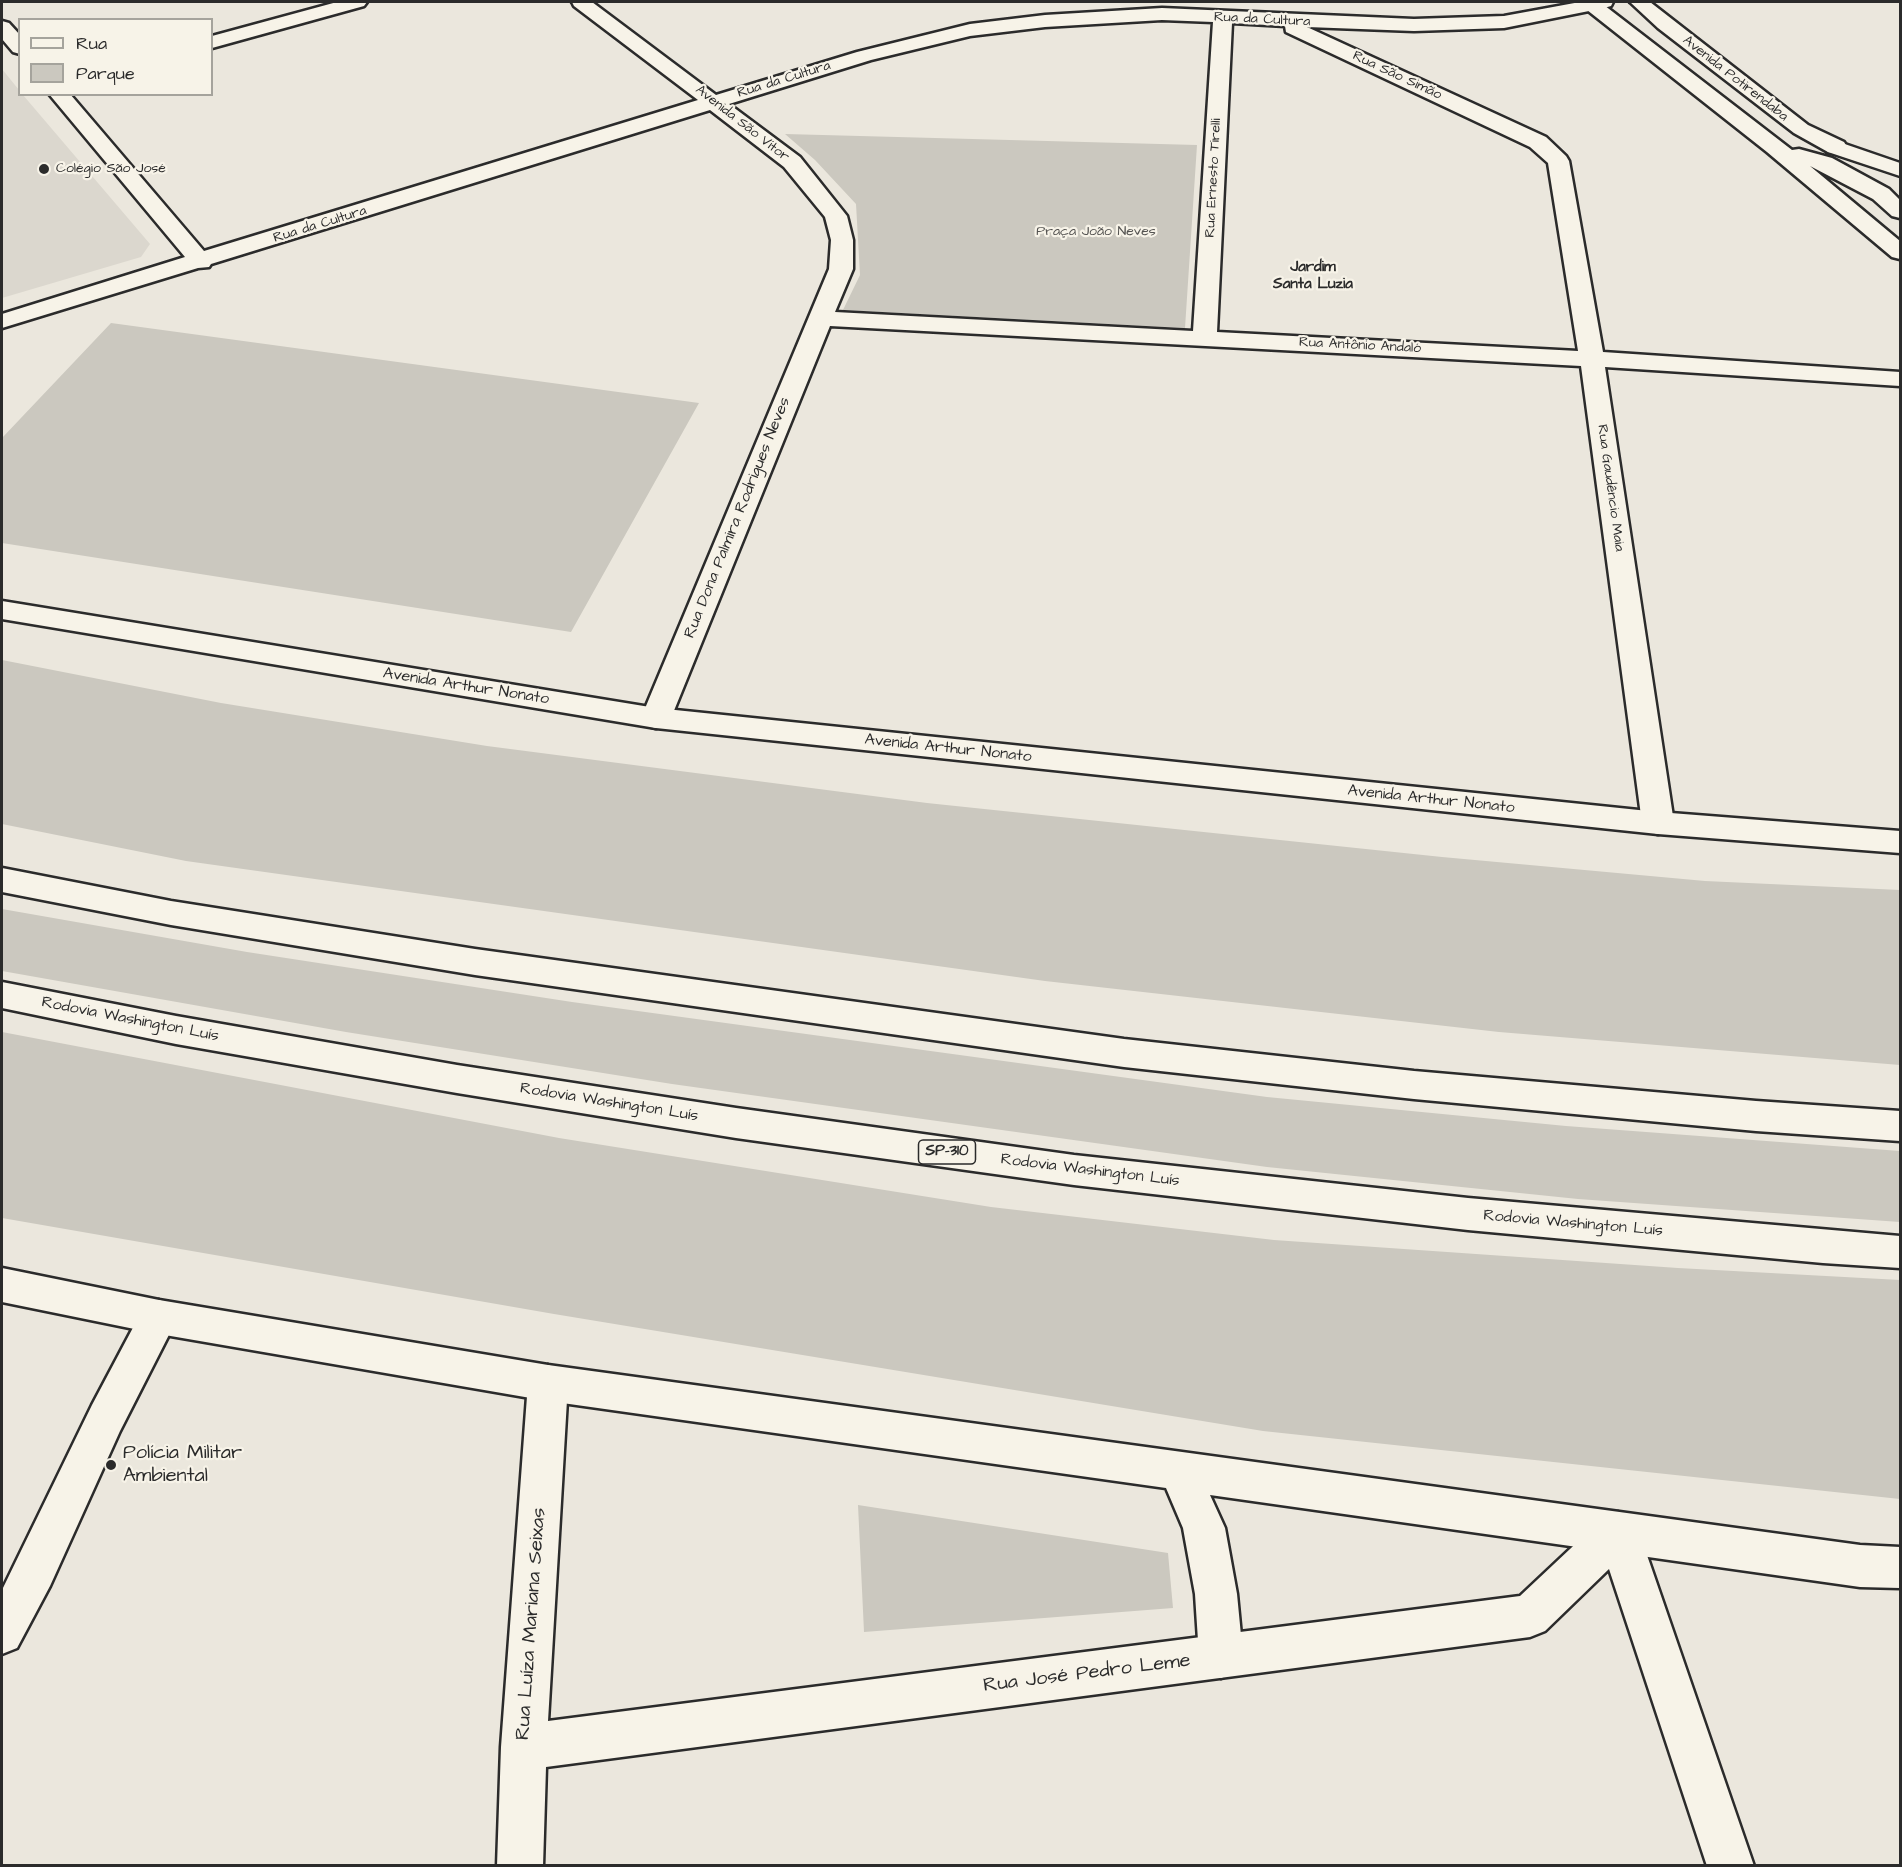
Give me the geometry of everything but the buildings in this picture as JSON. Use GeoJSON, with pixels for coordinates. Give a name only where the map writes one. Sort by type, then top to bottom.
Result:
{"type":"FeatureCollection","features":[{"type":"Feature","properties":{"kind":"main road"},"geometry":{"type":"LineString","coordinates":[[213,42],[357,2]]}},
{"type":"Feature","properties":{"kind":"main road","name":"Avenida São Vítor"},"geometry":{"type":"LineString","coordinates":[[581,2],[792,162],[836,216],[842,240],[841,268],[820,318]]}},
{"type":"Feature","properties":{"kind":"main road","name":"Avenida Potirendaba"},"geometry":{"type":"LineString","coordinates":[[1640,2],[1801,129],[1836,147],[1900,170]]}},
{"type":"Feature","properties":{"kind":"main road","name":"Rua da Cultura"},"geometry":{"type":"LineString","coordinates":[[2,321],[201,262],[864,56],[970,30],[1045,21],[1230,10],[1279,21],[1414,25],[1504,22],[1595,3]]}},
{"type":"Feature","properties":{"kind":"main road","name":"Avenida Potirendaba"},"geometry":{"type":"LineString","coordinates":[[1595,3],[1775,147],[1900,252]]}},
{"type":"Feature","properties":{"kind":"main road","name":"Rua Ernesto Tirelli"},"geometry":{"type":"LineString","coordinates":[[1205,338],[1230,10]]}},
{"type":"Feature","properties":{"kind":"main road","name":"Rua São Simão"},"geometry":{"type":"LineString","coordinates":[[1279,21],[1538,142],[1554,155]]}},
{"type":"Feature","properties":{"kind":"main road"},"geometry":{"type":"LineString","coordinates":[[2,27],[18,46]]}},
{"type":"Feature","properties":{"kind":"main road"},"geometry":{"type":"LineString","coordinates":[[61,96],[201,262]]}},
{"type":"Feature","properties":{"kind":"main road","name":"Avenida Potirendaba"},"geometry":{"type":"LineString","coordinates":[[1775,147],[1824,163],[1881,194],[1900,211]]}},
{"type":"Feature","properties":{"kind":"main road","name":"Rua Gaudêncio Maia"},"geometry":{"type":"LineString","coordinates":[[1554,155],[1558,161],[1592,359],[1658,823]]}},
{"type":"Feature","properties":{"kind":"main road","name":"Rua Antônio Andaló"},"geometry":{"type":"LineString","coordinates":[[820,318],[1592,359],[1900,380]]}},
{"type":"Feature","properties":{"kind":"main road","name":"Rua Dona Palmira Rodrigues Neves"},"geometry":{"type":"LineString","coordinates":[[656,718],[820,318]]}},
{"type":"Feature","properties":{"kind":"main road","name":"Avenida Arthur Nonato"},"geometry":{"type":"LineString","coordinates":[[2,610],[656,718],[1658,823],[1900,842]]}},
{"type":"Feature","properties":{"kind":"main road"},"geometry":{"type":"LineString","coordinates":[[2,880],[171,914],[475,962],[1124,1053],[1414,1085],[1756,1116],[1900,1126]]}},
{"type":"Feature","properties":{"kind":"main road","name":"Rodovia Washington Luís"},"geometry":{"type":"LineString","coordinates":[[2,995],[176,1030],[469,1081],[736,1123],[1062,1168],[1468,1214],[1900,1252]]}},
{"type":"Feature","properties":{"kind":"main road"},"geometry":{"type":"LineString","coordinates":[[2,1285],[159,1317],[548,1383],[1860,1566],[1900,1568]]}},
{"type":"Feature","properties":{"kind":"main road"},"geometry":{"type":"LineString","coordinates":[[2,1632],[35,1571],[106,1418],[159,1317]]}},
{"type":"Feature","properties":{"kind":"main road","name":"Rua Luíza Mariana Seixas"},"geometry":{"type":"LineString","coordinates":[[520,1866],[524,1747],[548,1383]]}},
{"type":"Feature","properties":{"kind":"main road"},"geometry":{"type":"LineString","coordinates":[[1180,1472],[1204,1528],[1216,1594],[1221,1656]]}},
{"type":"Feature","properties":{"kind":"main road"},"geometry":{"type":"LineString","coordinates":[[1618,1532],[1731,1866]]}},
{"type":"Feature","properties":{"kind":"main road","name":"Rua José Pedro Leme"},"geometry":{"type":"LineString","coordinates":[[524,1747],[1530,1616],[1618,1532]]}},
{"type":"Feature","properties":{"kind":"shaded area","name":"Colégio São José"},"geometry":{"type":"Polygon","coordinates":[[[2,69],[18,89],[18,96],[24,96],[150,244],[141,257],[2,298],[2,69]]]}},
{"type":"Feature","properties":{"kind":"green space","name":"Praça João Neves"},"geometry":{"type":"Polygon","coordinates":[[[785,134],[1197,145],[1185,328],[843,310],[860,275],[856,204],[815,160],[785,134]]]}},
{"type":"Feature","properties":{"kind":"green space"},"geometry":{"type":"Polygon","coordinates":[[[111,323],[699,403],[571,632],[2,543],[2,438],[111,323]]]}},
{"type":"Feature","properties":{"kind":"green space"},"geometry":{"type":"Polygon","coordinates":[[[2,660],[221,703],[487,746],[927,803],[1442,857],[1705,881],[1900,890],[1900,1065],[1499,1032],[1045,981],[186,861],[2,824],[2,660]]]}},
{"type":"Feature","properties":{"kind":"green space"},"geometry":{"type":"Polygon","coordinates":[[[2,909],[247,952],[572,1002],[1267,1097],[1566,1126],[1900,1151],[1900,1222],[1578,1199],[1267,1167],[672,1084],[346,1032],[2,971],[2,909]]]}},
{"type":"Feature","properties":{"kind":"green space"},"geometry":{"type":"Polygon","coordinates":[[[2,1032],[559,1138],[991,1207],[1274,1240],[1678,1268],[1900,1280],[1900,1499],[1263,1431],[554,1314],[2,1218],[2,1032]]]}},
{"type":"Feature","properties":{"kind":"green space"},"geometry":{"type":"Polygon","coordinates":[[[858,1505],[1168,1553],[1173,1608],[864,1632],[858,1505]]]}},
{"type":"Feature","properties":{"kind":"place","name":"Colégio São José"},"geometry":{"type":"Point","coordinates":[44,169]}},
{"type":"Feature","properties":{"kind":"place","name":"Polícia Militar Ambiental"},"geometry":{"type":"Point","coordinates":[111,1465]}},
{"type":"Feature","properties":{"kind":"district","name":"Jardim Santa Luzia"},"geometry":{"type":"Point","coordinates":[1313,276]}}]}
